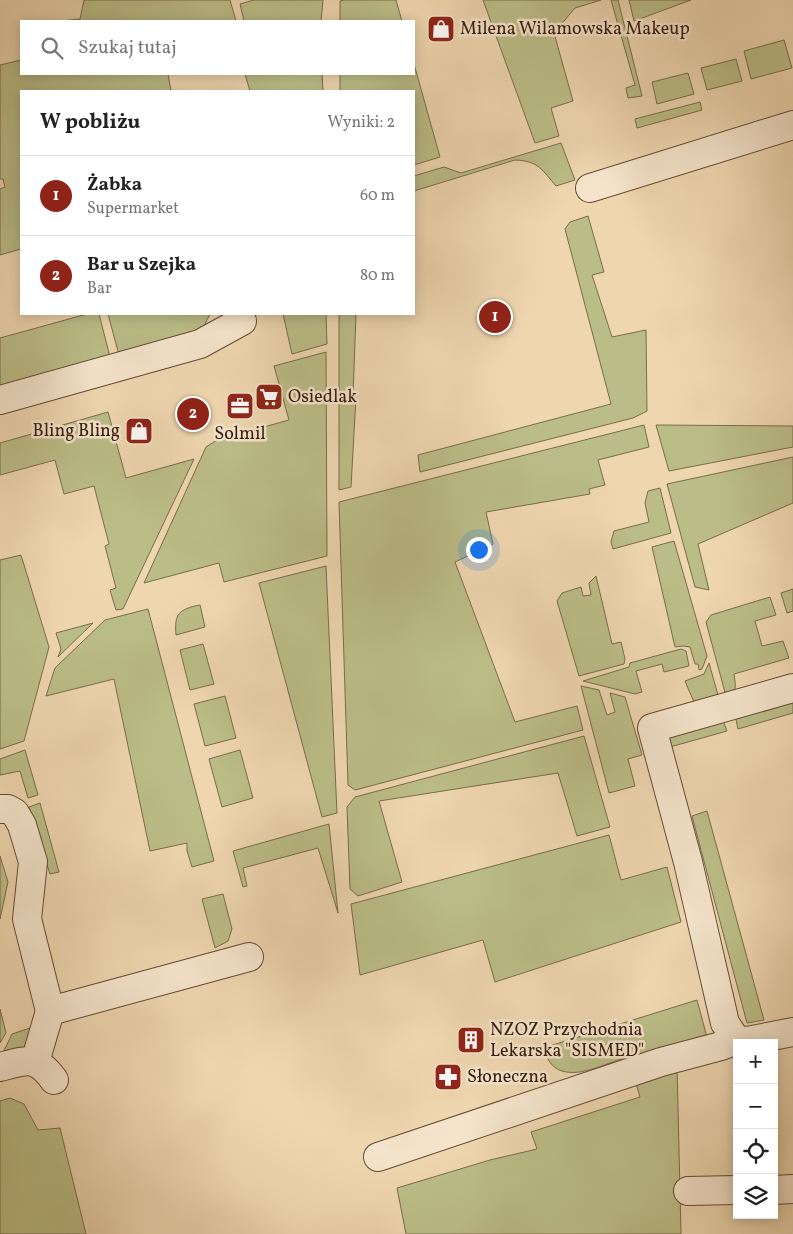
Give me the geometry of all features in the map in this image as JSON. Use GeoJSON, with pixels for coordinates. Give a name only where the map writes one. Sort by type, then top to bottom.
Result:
{"type":"FeatureCollection","features":[{"type":"Feature","properties":{"kind":"street"},"geometry":{"type":"LineString","coordinates":[[590,188],[793,126]]}},
{"type":"Feature","properties":{"kind":"street"},"geometry":{"type":"LineString","coordinates":[[0,400],[200,344],[242,321]]}},
{"type":"Feature","properties":{"kind":"street"},"geometry":{"type":"LineString","coordinates":[[735,1039],[725,1024],[688,862],[652,728],[793,688]]}},
{"type":"Feature","properties":{"kind":"street"},"geometry":{"type":"LineString","coordinates":[[0,809],[8,809],[15,813],[22,825],[32,862],[27,919],[50,1011],[44,1071],[24,1061],[0,1068]]}},
{"type":"Feature","properties":{"kind":"street"},"geometry":{"type":"LineString","coordinates":[[50,1011],[249,957]]}},
{"type":"Feature","properties":{"kind":"street"},"geometry":{"type":"LineString","coordinates":[[757,1039],[793,1032]]}},
{"type":"Feature","properties":{"kind":"street"},"geometry":{"type":"LineString","coordinates":[[378,1157],[652,1065],[733,1041]]}},
{"type":"Feature","properties":{"kind":"street"},"geometry":{"type":"LineString","coordinates":[[778,1190],[793,1189]]}},
{"type":"Feature","properties":{"kind":"street"},"geometry":{"type":"LineString","coordinates":[[688,1191],[733,1190]]}},
{"type":"Feature","properties":{"kind":"green space"},"geometry":{"type":"Polygon","coordinates":[[[84,0],[230,0],[236,20],[70,20],[80,19],[84,0]]]}},
{"type":"Feature","properties":{"kind":"green space"},"geometry":{"type":"Polygon","coordinates":[[[254,0],[323,0],[321,20],[244,20],[240,4],[254,0]]]}},
{"type":"Feature","properties":{"kind":"green space"},"geometry":{"type":"Polygon","coordinates":[[[396,0],[402,20],[340,20],[340,1],[396,0]]]}},
{"type":"Feature","properties":{"kind":"green space"},"geometry":{"type":"Polygon","coordinates":[[[483,0],[601,0],[575,8],[554,33],[573,101],[551,108],[559,136],[535,143],[483,0]]]}},
{"type":"Feature","properties":{"kind":"green space"},"geometry":{"type":"Polygon","coordinates":[[[611,0],[618,0],[642,96],[628,98],[626,88],[635,85],[611,0]]]}},
{"type":"Feature","properties":{"kind":"green space"},"geometry":{"type":"Polygon","coordinates":[[[629,0],[691,0],[634,21],[629,0]]]}},
{"type":"Feature","properties":{"kind":"green space"},"geometry":{"type":"Polygon","coordinates":[[[784,40],[792,68],[751,79],[744,51],[784,40]]]}},
{"type":"Feature","properties":{"kind":"green space"},"geometry":{"type":"Polygon","coordinates":[[[736,59],[742,81],[707,90],[701,68],[736,59]]]}},
{"type":"Feature","properties":{"kind":"green space"},"geometry":{"type":"Polygon","coordinates":[[[20,60],[20,75],[168,75],[171,90],[20,90],[20,249],[0,255],[0,189],[5,187],[3,179],[0,179],[0,65],[20,60]]]}},
{"type":"Feature","properties":{"kind":"green space"},"geometry":{"type":"Polygon","coordinates":[[[415,68],[440,157],[415,165],[415,90],[340,90],[340,75],[415,75],[415,68]]]}},
{"type":"Feature","properties":{"kind":"green space"},"geometry":{"type":"Polygon","coordinates":[[[688,73],[694,94],[657,104],[652,82],[688,73]]]}},
{"type":"Feature","properties":{"kind":"green space"},"geometry":{"type":"Polygon","coordinates":[[[245,75],[322,75],[323,90],[250,90],[245,75]]]}},
{"type":"Feature","properties":{"kind":"green space"},"geometry":{"type":"Polygon","coordinates":[[[700,102],[702,110],[637,128],[635,119],[700,102]]]}},
{"type":"Feature","properties":{"kind":"green space"},"geometry":{"type":"Polygon","coordinates":[[[561,143],[575,180],[556,186],[535,164],[515,160],[415,191],[415,176],[444,167],[461,173],[561,143]]]}},
{"type":"Feature","properties":{"kind":"green space"},"geometry":{"type":"Polygon","coordinates":[[[588,216],[604,272],[592,275],[612,337],[646,330],[647,411],[633,418],[420,472],[418,455],[611,404],[565,229],[570,222],[588,216]]]}},
{"type":"Feature","properties":{"kind":"green space"},"geometry":{"type":"Polygon","coordinates":[[[83,315],[99,315],[110,357],[0,387],[0,338],[83,315]]]}},
{"type":"Feature","properties":{"kind":"green space"},"geometry":{"type":"Polygon","coordinates":[[[108,315],[210,315],[201,332],[119,355],[108,315]]]}},
{"type":"Feature","properties":{"kind":"green space"},"geometry":{"type":"Polygon","coordinates":[[[283,315],[326,315],[327,344],[292,354],[283,315]]]}},
{"type":"Feature","properties":{"kind":"green space"},"geometry":{"type":"Polygon","coordinates":[[[339,315],[356,315],[353,396],[356,397],[351,487],[339,490],[339,315]]]}},
{"type":"Feature","properties":{"kind":"green space"},"geometry":{"type":"Polygon","coordinates":[[[326,352],[327,556],[224,582],[219,563],[144,583],[206,447],[217,440],[289,420],[274,366],[326,352]]]}},
{"type":"Feature","properties":{"kind":"green space"},"geometry":{"type":"Polygon","coordinates":[[[108,412],[126,478],[194,459],[123,609],[116,610],[110,590],[116,588],[105,546],[109,544],[94,486],[64,494],[55,460],[0,475],[0,443],[108,412]]]}},
{"type":"Feature","properties":{"kind":"green space"},"geometry":{"type":"Polygon","coordinates":[[[644,425],[649,447],[598,460],[605,485],[589,489],[590,494],[486,512],[493,544],[455,562],[515,722],[577,706],[583,730],[355,790],[348,785],[339,502],[644,425]]]}},
{"type":"Feature","properties":{"kind":"green space"},"geometry":{"type":"Polygon","coordinates":[[[656,425],[793,426],[793,447],[669,471],[656,425]]]}},
{"type":"Feature","properties":{"kind":"green space"},"geometry":{"type":"Polygon","coordinates":[[[793,457],[793,503],[698,544],[709,590],[695,587],[667,484],[793,457]]]}},
{"type":"Feature","properties":{"kind":"green space"},"geometry":{"type":"Polygon","coordinates":[[[660,488],[671,533],[613,549],[611,542],[614,531],[649,522],[645,503],[648,491],[660,488]]]}},
{"type":"Feature","properties":{"kind":"green space"},"geometry":{"type":"Polygon","coordinates":[[[674,541],[707,656],[702,669],[699,670],[698,664],[695,664],[690,647],[675,647],[652,547],[674,541]]]}},
{"type":"Feature","properties":{"kind":"green space"},"geometry":{"type":"Polygon","coordinates":[[[21,555],[49,647],[24,741],[0,749],[0,560],[21,555]]]}},
{"type":"Feature","properties":{"kind":"green space"},"geometry":{"type":"Polygon","coordinates":[[[326,566],[337,813],[322,817],[259,583],[326,566]]]}},
{"type":"Feature","properties":{"kind":"green space"},"geometry":{"type":"Polygon","coordinates":[[[596,576],[612,644],[621,642],[625,659],[624,664],[579,676],[557,601],[562,593],[581,587],[583,596],[591,595],[589,583],[596,576]]]}},
{"type":"Feature","properties":{"kind":"green space"},"geometry":{"type":"Polygon","coordinates":[[[793,589],[793,611],[787,613],[781,593],[793,589]]]}},
{"type":"Feature","properties":{"kind":"green space"},"geometry":{"type":"Polygon","coordinates":[[[770,597],[776,615],[755,621],[762,646],[783,641],[789,658],[734,674],[735,688],[733,694],[727,700],[706,622],[711,615],[770,597]]]}},
{"type":"Feature","properties":{"kind":"green space"},"geometry":{"type":"Polygon","coordinates":[[[200,605],[205,627],[176,635],[176,622],[179,614],[187,608],[200,605]]]}},
{"type":"Feature","properties":{"kind":"green space"},"geometry":{"type":"Polygon","coordinates":[[[148,609],[214,861],[192,867],[187,851],[187,843],[150,851],[114,679],[46,696],[55,668],[105,620],[148,609]]]}},
{"type":"Feature","properties":{"kind":"green space"},"geometry":{"type":"Polygon","coordinates":[[[93,623],[58,657],[61,649],[56,633],[93,623]]]}},
{"type":"Feature","properties":{"kind":"green space"},"geometry":{"type":"Polygon","coordinates":[[[203,644],[214,684],[190,690],[180,650],[203,644]]]}},
{"type":"Feature","properties":{"kind":"green space"},"geometry":{"type":"Polygon","coordinates":[[[681,649],[686,651],[689,666],[664,672],[662,664],[636,671],[642,692],[635,694],[583,681],[629,667],[630,663],[681,649]]]}},
{"type":"Feature","properties":{"kind":"green space"},"geometry":{"type":"Polygon","coordinates":[[[709,663],[720,702],[698,705],[693,700],[685,681],[704,674],[709,663]]]}},
{"type":"Feature","properties":{"kind":"green space"},"geometry":{"type":"Polygon","coordinates":[[[581,686],[599,690],[607,715],[615,712],[610,693],[625,697],[642,755],[628,759],[635,786],[609,793],[581,686]]]}},
{"type":"Feature","properties":{"kind":"green space"},"geometry":{"type":"Polygon","coordinates":[[[225,696],[236,738],[205,746],[194,704],[225,696]]]}},
{"type":"Feature","properties":{"kind":"green space"},"geometry":{"type":"Polygon","coordinates":[[[793,699],[793,713],[738,729],[735,715],[793,699]]]}},
{"type":"Feature","properties":{"kind":"green space"},"geometry":{"type":"Polygon","coordinates":[[[722,718],[727,731],[670,747],[667,735],[722,718]]]}},
{"type":"Feature","properties":{"kind":"green space"},"geometry":{"type":"Polygon","coordinates":[[[584,736],[610,827],[577,836],[558,773],[379,801],[402,882],[358,896],[350,889],[347,807],[355,797],[584,736]]]}},
{"type":"Feature","properties":{"kind":"green space"},"geometry":{"type":"Polygon","coordinates":[[[25,750],[38,795],[28,798],[20,771],[0,775],[0,759],[25,750]]]}},
{"type":"Feature","properties":{"kind":"green space"},"geometry":{"type":"Polygon","coordinates":[[[240,750],[253,798],[222,807],[209,759],[240,750]]]}},
{"type":"Feature","properties":{"kind":"green space"},"geometry":{"type":"Polygon","coordinates":[[[40,803],[59,872],[50,874],[29,807],[40,803]]]}},
{"type":"Feature","properties":{"kind":"green space"},"geometry":{"type":"Polygon","coordinates":[[[707,811],[764,1020],[747,1023],[692,816],[707,811]]]}},
{"type":"Feature","properties":{"kind":"green space"},"geometry":{"type":"Polygon","coordinates":[[[329,824],[338,913],[318,848],[243,868],[247,886],[243,887],[233,851],[329,824]]]}},
{"type":"Feature","properties":{"kind":"green space"},"geometry":{"type":"Polygon","coordinates":[[[609,835],[621,880],[667,867],[681,922],[495,982],[483,940],[360,975],[351,904],[609,835]]]}},
{"type":"Feature","properties":{"kind":"green space"},"geometry":{"type":"Polygon","coordinates":[[[0,856],[8,882],[0,919],[0,856]]]}},
{"type":"Feature","properties":{"kind":"green space"},"geometry":{"type":"Polygon","coordinates":[[[223,894],[232,929],[228,941],[215,948],[202,899],[223,894]]]}},
{"type":"Feature","properties":{"kind":"green space"},"geometry":{"type":"Polygon","coordinates":[[[697,1000],[708,1041],[635,1055],[594,1069],[578,1072],[562,1071],[555,1068],[543,1048],[697,1000]]]}},
{"type":"Feature","properties":{"kind":"green space"},"geometry":{"type":"Polygon","coordinates":[[[0,1009],[6,1033],[0,1043],[0,1009]]]}},
{"type":"Feature","properties":{"kind":"green space"},"geometry":{"type":"Polygon","coordinates":[[[39,1025],[27,1047],[1,1057],[12,1034],[39,1025]]]}},
{"type":"Feature","properties":{"kind":"green space"},"geometry":{"type":"Polygon","coordinates":[[[677,1065],[681,1234],[406,1234],[397,1188],[490,1160],[537,1149],[531,1132],[640,1097],[635,1080],[677,1065]]]}},
{"type":"Feature","properties":{"kind":"green space"},"geometry":{"type":"Polygon","coordinates":[[[10,1098],[24,1104],[38,1130],[60,1128],[86,1234],[0,1234],[0,1101],[10,1098]]]}},
{"type":"Feature","properties":{"kind":"place","name":"Milena Wilamowska Makeup"},"geometry":{"type":"Point","coordinates":[441,29]}},
{"type":"Feature","properties":{"kind":"place","name":"Żabka"},"geometry":{"type":"Point","coordinates":[495,317]}},
{"type":"Feature","properties":{"kind":"place","name":"Osiedlak"},"geometry":{"type":"Point","coordinates":[269,397]}},
{"type":"Feature","properties":{"kind":"place","name":"Solmil"},"geometry":{"type":"Point","coordinates":[240,406]}},
{"type":"Feature","properties":{"kind":"place","name":"Bar u Szejka"},"geometry":{"type":"Point","coordinates":[193,414]}},
{"type":"Feature","properties":{"kind":"place","name":"Bling Bling"},"geometry":{"type":"Point","coordinates":[139,431]}},
{"type":"Feature","properties":{"kind":"place","name":"NZOZ Przychodnia Lekarska \"SISMED\""},"geometry":{"type":"Point","coordinates":[471,1040]}},
{"type":"Feature","properties":{"kind":"place","name":"Słoneczna"},"geometry":{"type":"Point","coordinates":[448,1077]}}]}
